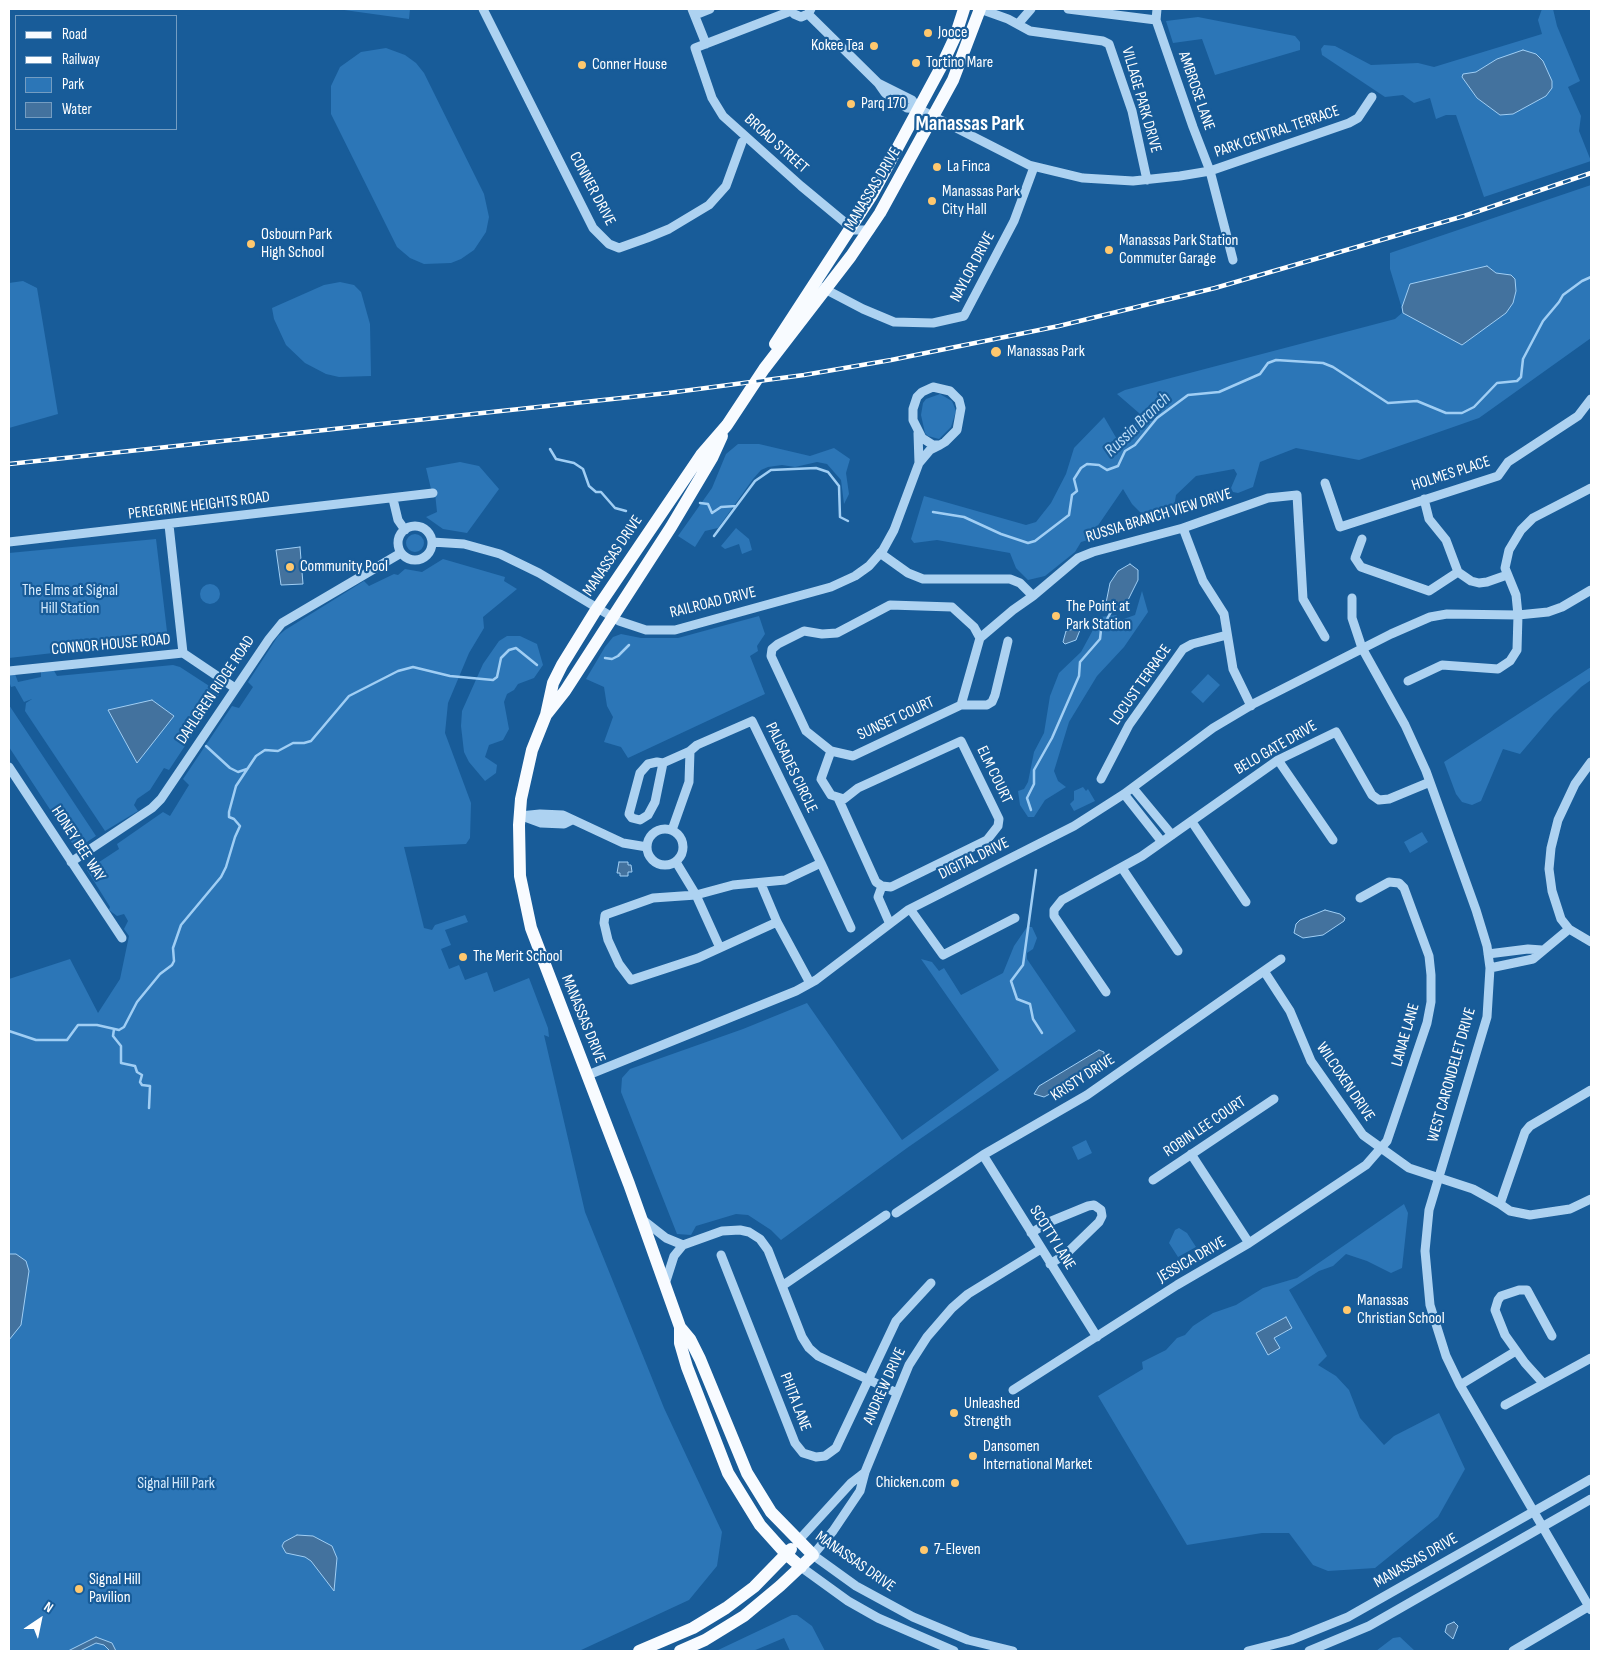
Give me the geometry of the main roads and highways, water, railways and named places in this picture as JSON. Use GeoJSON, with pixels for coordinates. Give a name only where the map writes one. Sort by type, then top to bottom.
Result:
{"type":"FeatureCollection","features":[{"type":"Feature","properties":{"kind":"main road","name":"MANASSAS DRIVE"},"geometry":{"type":"LineString","coordinates":[[546,715],[566,691],[703,473],[727,425],[820,286],[851,228],[872,195],[948,54],[964,9]]}},
{"type":"Feature","properties":{"kind":"main road","name":"MANASSAS DRIVE"},"geometry":{"type":"LineString","coordinates":[[820,286],[870,230],[933,116],[964,54],[980,9]]}},
{"type":"Feature","properties":{"kind":"main road","name":"MANASSAS DRIVE"},"geometry":{"type":"LineString","coordinates":[[680,1327],[690,1339],[700,1359],[747,1473],[771,1512],[813,1555],[801,1567],[786,1554],[748,1508],[728,1473],[687,1367],[680,1343],[680,1327],[642,1219],[531,928],[520,876],[520,816],[532,750],[546,715],[552,682],[597,608],[701,454],[727,425]]}},
{"type":"Feature","properties":{"kind":"main road"},"geometry":{"type":"LineString","coordinates":[[639,1651],[693,1628],[719,1613],[754,1587],[798,1541]]}},
{"type":"Feature","properties":{"kind":"main road"},"geometry":{"type":"LineString","coordinates":[[680,1651],[705,1640],[744,1616],[801,1567]]}},
{"type":"Feature","properties":{"kind":"water"},"geometry":{"type":"Polygon","coordinates":[[[1523,50],[1536,54],[1543,61],[1552,81],[1552,88],[1546,96],[1513,114],[1500,115],[1477,98],[1462,77],[1463,74],[1476,72],[1497,59],[1523,50]]]}},
{"type":"Feature","properties":{"kind":"water"},"geometry":{"type":"Polygon","coordinates":[[[1487,266],[1496,273],[1511,275],[1515,279],[1516,291],[1513,303],[1506,313],[1462,345],[1403,313],[1402,307],[1410,284],[1487,266]]]}},
{"type":"Feature","properties":{"kind":"water","name":"Community Pool"},"geometry":{"type":"Polygon","coordinates":[[[300,547],[303,584],[281,585],[276,550],[300,547]]]}},
{"type":"Feature","properties":{"kind":"water"},"geometry":{"type":"Polygon","coordinates":[[[1130,564],[1138,570],[1138,580],[1124,608],[1112,610],[1106,603],[1110,583],[1118,571],[1130,564]]]}},
{"type":"Feature","properties":{"kind":"water"},"geometry":{"type":"Polygon","coordinates":[[[1078,628],[1080,630],[1076,640],[1065,644],[1063,642],[1066,631],[1078,628]]]}},
{"type":"Feature","properties":{"kind":"water"},"geometry":{"type":"Polygon","coordinates":[[[152,700],[174,716],[137,763],[108,710],[152,700]]]}},
{"type":"Feature","properties":{"kind":"water"},"geometry":{"type":"Polygon","coordinates":[[[619,862],[628,862],[628,865],[631,865],[632,872],[628,872],[628,876],[620,876],[620,873],[617,873],[619,862]]]}},
{"type":"Feature","properties":{"kind":"water"},"geometry":{"type":"Polygon","coordinates":[[[1325,910],[1340,914],[1345,918],[1344,921],[1323,935],[1303,938],[1294,933],[1296,924],[1300,920],[1325,910]]]}},
{"type":"Feature","properties":{"kind":"water"},"geometry":{"type":"Polygon","coordinates":[[[1099,1050],[1104,1052],[1104,1056],[1069,1084],[1044,1097],[1034,1094],[1039,1086],[1099,1050]]]}},
{"type":"Feature","properties":{"kind":"water"},"geometry":{"type":"Polygon","coordinates":[[[9,1254],[16,1254],[26,1261],[29,1271],[21,1325],[9,1340],[9,1254]]]}},
{"type":"Feature","properties":{"kind":"water"},"geometry":{"type":"Polygon","coordinates":[[[1286,1317],[1292,1328],[1274,1338],[1280,1348],[1268,1355],[1256,1333],[1286,1317]]]}},
{"type":"Feature","properties":{"kind":"water"},"geometry":{"type":"Polygon","coordinates":[[[297,1535],[313,1536],[332,1546],[337,1558],[334,1591],[311,1561],[305,1557],[286,1553],[282,1546],[284,1542],[297,1535]]]}},
{"type":"Feature","properties":{"kind":"water"},"geometry":{"type":"Polygon","coordinates":[[[1454,1622],[1458,1626],[1453,1639],[1445,1632],[1447,1625],[1454,1622]]]}},
{"type":"Feature","properties":{"kind":"water"},"geometry":{"type":"Polygon","coordinates":[[[96,1637],[112,1643],[116,1651],[110,1651],[104,1645],[96,1643],[80,1651],[68,1651],[96,1637]]]}},
{"type":"Feature","properties":{"kind":"waterway","name":"Russia Branch"},"geometry":{"type":"LineString","coordinates":[[933,512],[964,517],[1001,534],[1028,543],[1035,541],[1069,515],[1072,495],[1077,491],[1074,479],[1081,468],[1087,464],[1099,465],[1107,470],[1118,466],[1125,451],[1135,445],[1157,418],[1188,395],[1219,392],[1260,374],[1268,363],[1276,360],[1323,363],[1333,367],[1388,403],[1417,401],[1446,413],[1462,413],[1474,407],[1497,383],[1517,381],[1521,377],[1523,359],[1543,321],[1563,295],[1582,281],[1591,277]]}},
{"type":"Feature","properties":{"kind":"waterway"},"geometry":{"type":"LineString","coordinates":[[550,449],[556,459],[574,463],[583,469],[589,486],[596,492],[601,492],[615,508],[626,511]]}},
{"type":"Feature","properties":{"kind":"waterway","name":"Russia Branch"},"geometry":{"type":"LineString","coordinates":[[714,536],[755,481],[771,470],[816,468],[828,472],[839,486],[840,517],[848,521]]}},
{"type":"Feature","properties":{"kind":"waterway"},"geometry":{"type":"LineString","coordinates":[[700,503],[708,504],[712,513],[721,507],[736,506]]}},
{"type":"Feature","properties":{"kind":"waterway"},"geometry":{"type":"LineString","coordinates":[[1031,810],[1027,798],[1034,784],[1034,770],[1052,738],[1079,676],[1080,662],[1100,639],[1101,630],[1112,610]]}},
{"type":"Feature","properties":{"kind":"waterway","name":"Russia Branch"},"geometry":{"type":"LineString","coordinates":[[605,658],[612,659],[618,656],[629,645]]}},
{"type":"Feature","properties":{"kind":"waterway","name":"Russia Branch"},"geometry":{"type":"LineString","coordinates":[[9,1031],[36,1040],[67,1040],[78,1025],[97,1025],[119,1030],[124,1027],[137,1002],[160,974],[172,965],[174,961],[173,948],[181,925],[221,877],[226,867],[240,826],[234,819],[229,817],[236,786],[256,756],[265,750],[278,751],[293,743],[311,741],[349,696],[398,671],[413,667],[450,676],[493,680],[497,677],[501,658],[509,650],[516,648],[537,665]]}},
{"type":"Feature","properties":{"kind":"waterway"},"geometry":{"type":"LineString","coordinates":[[206,746],[230,768],[238,772],[247,769]]}},
{"type":"Feature","properties":{"kind":"waterway"},"geometry":{"type":"LineString","coordinates":[[1036,870],[1023,965],[1011,981],[1017,999],[1030,1004],[1033,1019],[1042,1033]]}},
{"type":"Feature","properties":{"kind":"waterway"},"geometry":{"type":"LineString","coordinates":[[114,1029],[113,1036],[121,1046],[121,1063],[135,1066],[137,1072],[142,1075],[140,1082],[142,1085],[150,1086],[149,1108]]}},
{"type":"Feature","properties":{"kind":"railway"},"geometry":{"type":"LineString","coordinates":[[9,464],[668,393],[804,375],[891,360],[1059,326],[1215,288],[1464,216],[1591,173]]}},
{"type":"Feature","properties":{"kind":"place","name":"Jooce"},"geometry":{"type":"Point","coordinates":[928,33]}},
{"type":"Feature","properties":{"kind":"place","name":"Kokee Tea"},"geometry":{"type":"Point","coordinates":[874,46]}},
{"type":"Feature","properties":{"kind":"place","name":"Tortino Mare"},"geometry":{"type":"Point","coordinates":[916,63]}},
{"type":"Feature","properties":{"kind":"place","name":"Conner House"},"geometry":{"type":"Point","coordinates":[582,65]}},
{"type":"Feature","properties":{"kind":"place","name":"Parq 170"},"geometry":{"type":"Point","coordinates":[851,104]}},
{"type":"Feature","properties":{"kind":"place","name":"La Finca"},"geometry":{"type":"Point","coordinates":[937,167]}},
{"type":"Feature","properties":{"kind":"place","name":"Manassas Park City Hall"},"geometry":{"type":"Point","coordinates":[932,201]}},
{"type":"Feature","properties":{"kind":"place","name":"Osbourn Park High School"},"geometry":{"type":"Point","coordinates":[251,244]}},
{"type":"Feature","properties":{"kind":"place","name":"Manassas Park Station Commuter Garage"},"geometry":{"type":"Point","coordinates":[1109,250]}},
{"type":"Feature","properties":{"kind":"place","name":"Manassas Park"},"geometry":{"type":"Point","coordinates":[996,352]}},
{"type":"Feature","properties":{"kind":"place","name":"Community Pool"},"geometry":{"type":"Point","coordinates":[290,567]}},
{"type":"Feature","properties":{"kind":"place","name":"The Point at Park Station"},"geometry":{"type":"Point","coordinates":[1056,616]}},
{"type":"Feature","properties":{"kind":"place","name":"The Merit School"},"geometry":{"type":"Point","coordinates":[463,957]}},
{"type":"Feature","properties":{"kind":"place","name":"Manassas Christian School"},"geometry":{"type":"Point","coordinates":[1347,1310]}},
{"type":"Feature","properties":{"kind":"place","name":"Unleashed Strength"},"geometry":{"type":"Point","coordinates":[954,1413]}},
{"type":"Feature","properties":{"kind":"place","name":"Dansomen International Market"},"geometry":{"type":"Point","coordinates":[973,1456]}},
{"type":"Feature","properties":{"kind":"place","name":"Chicken.com"},"geometry":{"type":"Point","coordinates":[955,1483]}},
{"type":"Feature","properties":{"kind":"place","name":"7-Eleven"},"geometry":{"type":"Point","coordinates":[924,1550]}},
{"type":"Feature","properties":{"kind":"place","name":"Signal Hill Pavilion"},"geometry":{"type":"Point","coordinates":[79,1589]}},
{"type":"Feature","properties":{"kind":"district","name":"Manassas Park"},"geometry":{"type":"Point","coordinates":[970,125]}},
{"type":"Feature","properties":{"kind":"park label","name":"The Elms at Signal Hill Station"},"geometry":{"type":"Point","coordinates":[70,600]}},
{"type":"Feature","properties":{"kind":"park label","name":"Signal Hill Park"},"geometry":{"type":"Point","coordinates":[176,1484]}}]}
